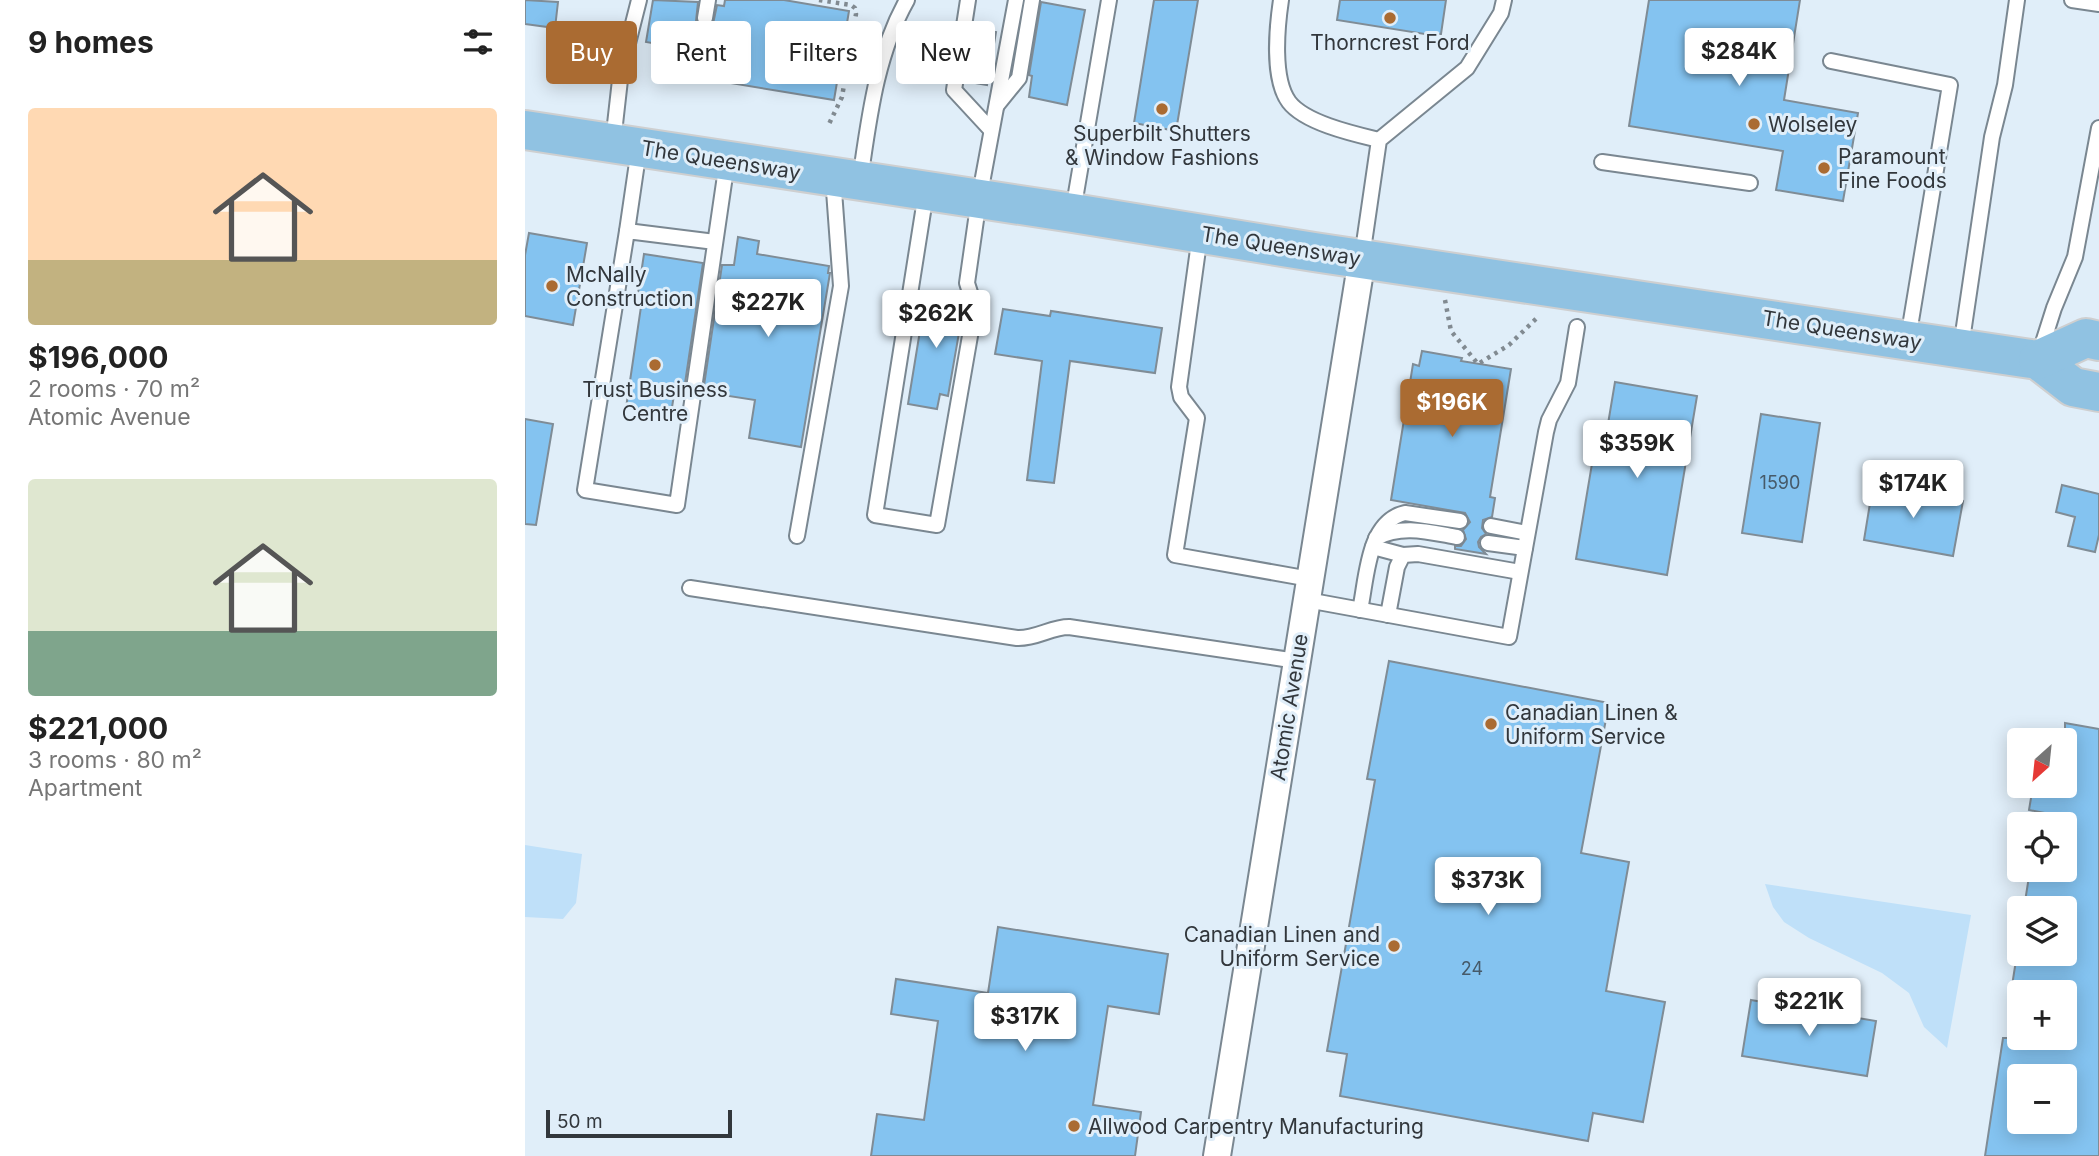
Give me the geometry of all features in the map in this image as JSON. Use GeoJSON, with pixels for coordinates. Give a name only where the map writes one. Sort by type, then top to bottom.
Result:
{"type":"FeatureCollection","features":[{"type":"Feature","properties":{"kind":"main road","name":"The Queensway"},"geometry":{"type":"LineString","coordinates":[[525,131],[2038,360],[2073,387],[2099,392]]}},
{"type":"Feature","properties":{"kind":"main road"},"geometry":{"type":"LineString","coordinates":[[2038,360],[2086,338],[2099,341]]}},
{"type":"Feature","properties":{"kind":"street","name":"Atomic Avenue"},"geometry":{"type":"LineString","coordinates":[[1217,1156],[1362,259]]}},
{"type":"Feature","properties":{"kind":"lane"},"geometry":{"type":"LineString","coordinates":[[639,0],[621,71],[626,146],[627,231],[585,490],[677,505],[727,161]]}},
{"type":"Feature","properties":{"kind":"lane"},"geometry":{"type":"LineString","coordinates":[[705,18],[708,0]]}},
{"type":"Feature","properties":{"kind":"lane"},"geometry":{"type":"LineString","coordinates":[[797,536],[841,286],[846,179],[897,17],[907,0]]}},
{"type":"Feature","properties":{"kind":"lane"},"geometry":{"type":"LineString","coordinates":[[968,0],[954,89],[991,130]]}},
{"type":"Feature","properties":{"kind":"lane"},"geometry":{"type":"LineString","coordinates":[[927,191],[875,515],[937,525],[974,313],[967,283],[979,199],[1016,0]]}},
{"type":"Feature","properties":{"kind":"lane"},"geometry":{"type":"LineString","coordinates":[[996,107],[1019,78],[1032,0]]}},
{"type":"Feature","properties":{"kind":"lane"},"geometry":{"type":"LineString","coordinates":[[1073,212],[1109,0]]}},
{"type":"Feature","properties":{"kind":"lane"},"geometry":{"type":"LineString","coordinates":[[1281,0],[1277,24],[1279,79],[1289,103],[1324,124],[1378,140]]}},
{"type":"Feature","properties":{"kind":"lane"},"geometry":{"type":"LineString","coordinates":[[1362,259],[1378,140],[1467,68],[1501,13],[1504,0]]}},
{"type":"Feature","properties":{"kind":"lane"},"geometry":{"type":"LineString","coordinates":[[1961,348],[1992,137],[2005,85],[2017,0]]}},
{"type":"Feature","properties":{"kind":"lane"},"geometry":{"type":"LineString","coordinates":[[2072,0],[2099,4]]}},
{"type":"Feature","properties":{"kind":"lane"},"geometry":{"type":"LineString","coordinates":[[1831,61],[1950,85],[1908,340]]}},
{"type":"Feature","properties":{"kind":"lane"},"geometry":{"type":"LineString","coordinates":[[2038,360],[2054,308],[2075,257],[2099,128]]}},
{"type":"Feature","properties":{"kind":"lane"},"geometry":{"type":"LineString","coordinates":[[1602,162],[1750,184]]}},
{"type":"Feature","properties":{"kind":"lane"},"geometry":{"type":"LineString","coordinates":[[627,231],[715,242]]}},
{"type":"Feature","properties":{"kind":"lane"},"geometry":{"type":"LineString","coordinates":[[1200,233],[1179,387],[1181,397],[1197,418],[1175,555],[1308,589],[1360,610],[1509,637],[1546,432],[1568,383],[1577,327]]}},
{"type":"Feature","properties":{"kind":"lane"},"geometry":{"type":"LineString","coordinates":[[1360,610],[1375,543],[1385,523],[1405,513],[1459,521]]}},
{"type":"Feature","properties":{"kind":"lane"},"geometry":{"type":"LineString","coordinates":[[1490,526],[1527,533]]}},
{"type":"Feature","properties":{"kind":"lane"},"geometry":{"type":"LineString","coordinates":[[1375,543],[1384,533],[1402,530],[1457,537]]}},
{"type":"Feature","properties":{"kind":"lane"},"geometry":{"type":"LineString","coordinates":[[1488,542],[1525,548]]}},
{"type":"Feature","properties":{"kind":"lane"},"geometry":{"type":"LineString","coordinates":[[1375,543],[1403,555],[1418,554],[1520,572]]}},
{"type":"Feature","properties":{"kind":"lane"},"geometry":{"type":"LineString","coordinates":[[1388,615],[1397,567],[1403,555]]}},
{"type":"Feature","properties":{"kind":"lane"},"geometry":{"type":"LineString","coordinates":[[689,588],[1017,638],[1028,639],[1061,627],[1069,627],[1297,661]]}},
{"type":"Feature","properties":{"kind":"path"},"geometry":{"type":"LineString","coordinates":[[819,0],[851,5],[856,14],[842,97],[829,124]]}},
{"type":"Feature","properties":{"kind":"path"},"geometry":{"type":"LineString","coordinates":[[1438,270],[1451,331],[1478,364],[1509,345],[1567,289]]}},
{"type":"Feature","properties":{"kind":"shaded area"},"geometry":{"type":"Polygon","coordinates":[[[525,845],[582,854],[576,903],[563,919],[525,917],[525,845]]]}},
{"type":"Feature","properties":{"kind":"shaded area"},"geometry":{"type":"Polygon","coordinates":[[[1765,884],[1971,915],[1947,1048],[1924,1027],[1909,993],[1882,973],[1809,938],[1784,922],[1773,907],[1765,884]]]}},
{"type":"Feature","properties":{"kind":"building"},"geometry":{"type":"Polygon","coordinates":[[[525,0],[558,2],[556,21],[546,21],[546,27],[525,24],[525,0]]]}},
{"type":"Feature","properties":{"kind":"building"},"geometry":{"type":"Polygon","coordinates":[[[653,0],[698,2],[696,21],[651,21],[651,43],[646,42],[653,0]]]}},
{"type":"Feature","properties":{"kind":"building"},"geometry":{"type":"Polygon","coordinates":[[[725,0],[784,0],[849,11],[847,21],[765,21],[765,84],[837,84],[834,100],[737,84],[751,84],[751,21],[714,21],[717,5],[724,6],[725,0]]]}},
{"type":"Feature","properties":{"kind":"building"},"geometry":{"type":"Polygon","coordinates":[[[1154,0],[1198,0],[1176,131],[1134,123],[1154,0]]]}},
{"type":"Feature","properties":{"kind":"building","name":"Thorncrest Ford"},"geometry":{"type":"Polygon","coordinates":[[[1340,0],[1446,0],[1441,34],[1437,36],[1337,20],[1340,0]]]}},
{"type":"Feature","properties":{"kind":"building"},"geometry":{"type":"Polygon","coordinates":[[[1649,0],[1800,0],[1784,100],[1858,113],[1843,201],[1776,190],[1783,151],[1629,126],[1649,0]]]}},
{"type":"Feature","properties":{"kind":"building"},"geometry":{"type":"Polygon","coordinates":[[[1041,2],[1085,10],[1067,105],[1029,97],[1032,76],[1029,75],[1041,2]]]}},
{"type":"Feature","properties":{"kind":"building","name":"McNally Construction"},"geometry":{"type":"Polygon","coordinates":[[[529,233],[587,243],[573,325],[525,316],[525,255],[529,233]]]}},
{"type":"Feature","properties":{"kind":"building"},"geometry":{"type":"Polygon","coordinates":[[[738,237],[759,241],[757,254],[829,266],[801,447],[749,438],[755,400],[703,392],[722,265],[734,265],[738,237]]]}},
{"type":"Feature","properties":{"kind":"building","name":"Trust Business Centre"},"geometry":{"type":"Polygon","coordinates":[[[644,254],[703,263],[684,390],[675,388],[671,414],[626,408],[642,300],[637,300],[644,254]]]}},
{"type":"Feature","properties":{"kind":"building"},"geometry":{"type":"Polygon","coordinates":[[[926,294],[962,300],[964,304],[948,396],[940,394],[937,409],[908,404],[926,294]]]}},
{"type":"Feature","properties":{"kind":"building"},"geometry":{"type":"Polygon","coordinates":[[[1003,309],[1050,316],[1051,311],[1162,328],[1155,373],[1070,361],[1054,483],[1027,480],[1042,361],[995,354],[1003,309]]]}},
{"type":"Feature","properties":{"kind":"building"},"geometry":{"type":"Polygon","coordinates":[[[1422,351],[1511,369],[1490,497],[1495,498],[1492,517],[1483,520],[1482,528],[1486,534],[1478,542],[1486,554],[1455,549],[1455,546],[1461,546],[1466,539],[1463,530],[1470,522],[1465,513],[1391,500],[1413,364],[1419,366],[1422,351]]]}},
{"type":"Feature","properties":{"kind":"building"},"geometry":{"type":"Polygon","coordinates":[[[1615,382],[1697,396],[1667,575],[1576,559],[1598,428],[1607,430],[1615,382]]]}},
{"type":"Feature","properties":{"kind":"building"},"geometry":{"type":"Polygon","coordinates":[[[1761,414],[1820,423],[1802,542],[1742,533],[1761,414]]]}},
{"type":"Feature","properties":{"kind":"building"},"geometry":{"type":"Polygon","coordinates":[[[525,419],[553,424],[536,525],[525,524],[525,419]]]}},
{"type":"Feature","properties":{"kind":"building"},"geometry":{"type":"Polygon","coordinates":[[[1873,485],[1963,501],[1953,556],[1864,540],[1873,485]]]}},
{"type":"Feature","properties":{"kind":"building"},"geometry":{"type":"Polygon","coordinates":[[[2062,485],[2099,494],[2099,535],[2095,552],[2068,546],[2075,517],[2056,512],[2062,485]]]}},
{"type":"Feature","properties":{"kind":"building"},"geometry":{"type":"Polygon","coordinates":[[[1389,661],[1609,703],[1581,853],[1629,862],[1606,991],[1665,1002],[1643,1122],[1593,1113],[1588,1141],[1340,1096],[1347,1054],[1327,1051],[1375,780],[1367,779],[1389,661]]]}},
{"type":"Feature","properties":{"kind":"building"},"geometry":{"type":"Polygon","coordinates":[[[2065,723],[2099,729],[2099,1156],[1985,1156],[2003,1038],[2007,1038],[2007,1050],[2077,1050],[2077,980],[2013,980],[2015,966],[2077,966],[2077,896],[2026,896],[2028,882],[2077,882],[2077,812],[2029,810],[2031,798],[2077,798],[2077,728],[2065,728],[2065,723]]]}},
{"type":"Feature","properties":{"kind":"building"},"geometry":{"type":"Polygon","coordinates":[[[998,927],[1168,954],[1159,1014],[1108,1006],[1093,1105],[1141,1112],[1135,1156],[871,1156],[877,1114],[924,1120],[938,1021],[891,1014],[896,979],[988,993],[998,927]]]}},
{"type":"Feature","properties":{"kind":"building"},"geometry":{"type":"Polygon","coordinates":[[[1751,1000],[1876,1021],[1867,1076],[1742,1056],[1751,1000]]]}},
{"type":"Feature","properties":{"kind":"place","name":"Thorncrest Ford"},"geometry":{"type":"Point","coordinates":[1390,18]}},
{"type":"Feature","properties":{"kind":"place","name":"Superbilt Shutters & Window Fashions"},"geometry":{"type":"Point","coordinates":[1162,109]}},
{"type":"Feature","properties":{"kind":"place","name":"Wolseley"},"geometry":{"type":"Point","coordinates":[1754,124]}},
{"type":"Feature","properties":{"kind":"place","name":"Paramount Fine Foods"},"geometry":{"type":"Point","coordinates":[1824,168]}},
{"type":"Feature","properties":{"kind":"place","name":"McNally Construction"},"geometry":{"type":"Point","coordinates":[552,286]}},
{"type":"Feature","properties":{"kind":"place","name":"Trust Business Centre"},"geometry":{"type":"Point","coordinates":[655,365]}},
{"type":"Feature","properties":{"kind":"place","name":"Canadian Linen & Uniform Service"},"geometry":{"type":"Point","coordinates":[1491,724]}},
{"type":"Feature","properties":{"kind":"place","name":"Canadian Linen and Uniform Service"},"geometry":{"type":"Point","coordinates":[1394,946]}},
{"type":"Feature","properties":{"kind":"place","name":"Allwood Carpentry Manufacturing"},"geometry":{"type":"Point","coordinates":[1074,1126]}}]}
